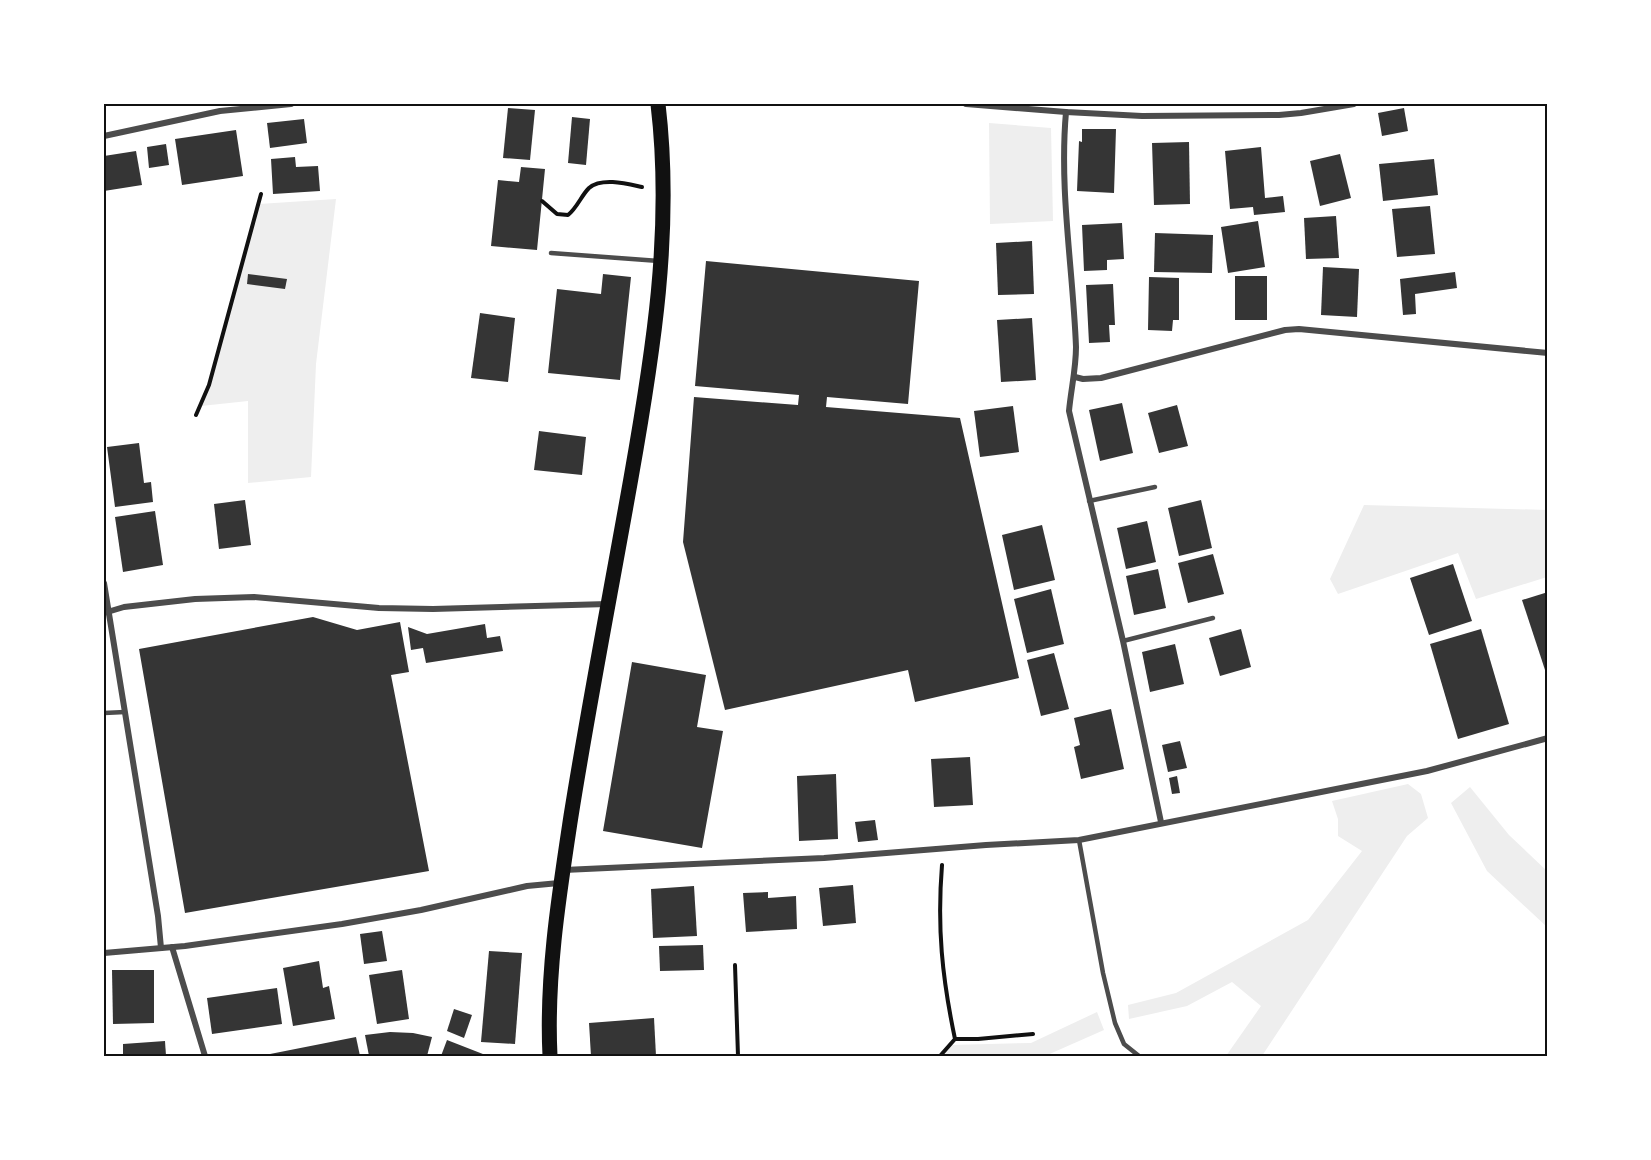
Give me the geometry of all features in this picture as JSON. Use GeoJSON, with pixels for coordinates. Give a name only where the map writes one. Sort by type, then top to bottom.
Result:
{"type":"FeatureCollection","features":[{"type":"Feature","properties":{"kind":"main road"},"geometry":{"type":"LineString","coordinates":[[550,1056],[550,983],[562,876],[595,670],[609,604],[651,363],[662,261],[664,201],[658,104]]}},
{"type":"Feature","properties":{"kind":"street"},"geometry":{"type":"LineString","coordinates":[[104,136],[220,111],[291,104]]}},
{"type":"Feature","properties":{"kind":"street"},"geometry":{"type":"LineString","coordinates":[[966,104],[1142,116],[1279,115],[1354,104]]}},
{"type":"Feature","properties":{"kind":"street"},"geometry":{"type":"LineString","coordinates":[[1300,104],[1301,113]]}},
{"type":"Feature","properties":{"kind":"street"},"geometry":{"type":"LineString","coordinates":[[1066,112],[1065,215],[1076,348],[1075,376],[1069,411],[1123,641],[1161,822]]}},
{"type":"Feature","properties":{"kind":"street"},"geometry":{"type":"LineString","coordinates":[[1075,376],[1083,379],[1101,378],[1285,330],[1299,329],[1548,353]]}},
{"type":"Feature","properties":{"kind":"street"},"geometry":{"type":"LineString","coordinates":[[104,583],[105,612],[125,711],[158,915],[161,948]]}},
{"type":"Feature","properties":{"kind":"street"},"geometry":{"type":"LineString","coordinates":[[105,612],[124,607],[195,599],[254,597],[370,607],[433,609],[609,604]]}},
{"type":"Feature","properties":{"kind":"street"},"geometry":{"type":"LineString","coordinates":[[104,953],[172,947],[342,924],[421,910],[562,876],[1079,840],[1427,771],[1548,738]]}},
{"type":"Feature","properties":{"kind":"street"},"geometry":{"type":"LineString","coordinates":[[172,947],[206,1056]]}},
{"type":"Feature","properties":{"kind":"lane"},"geometry":{"type":"LineString","coordinates":[[551,253],[662,261]]}},
{"type":"Feature","properties":{"kind":"lane"},"geometry":{"type":"LineString","coordinates":[[1089,501],[1155,487]]}},
{"type":"Feature","properties":{"kind":"lane"},"geometry":{"type":"LineString","coordinates":[[1123,641],[1213,618]]}},
{"type":"Feature","properties":{"kind":"lane"},"geometry":{"type":"LineString","coordinates":[[104,713],[125,711]]}},
{"type":"Feature","properties":{"kind":"lane"},"geometry":{"type":"LineString","coordinates":[[1079,840],[1114,1023],[1124,1044],[1139,1056]]}},
{"type":"Feature","properties":{"kind":"path"},"geometry":{"type":"LineString","coordinates":[[543,201],[557,214],[567,215],[590,188],[602,182],[643,187]]}},
{"type":"Feature","properties":{"kind":"path"},"geometry":{"type":"LineString","coordinates":[[196,415],[209,385],[261,194]]}},
{"type":"Feature","properties":{"kind":"path"},"geometry":{"type":"LineString","coordinates":[[944,849],[939,939],[942,971],[956,1039]]}},
{"type":"Feature","properties":{"kind":"path"},"geometry":{"type":"LineString","coordinates":[[735,965],[738,1056]]}},
{"type":"Feature","properties":{"kind":"path"},"geometry":{"type":"LineString","coordinates":[[940,1056],[956,1039],[978,1040],[1034,1034]]}},
{"type":"Feature","properties":{"kind":"shaded area"},"geometry":{"type":"Polygon","coordinates":[[[989,123],[1051,128],[1053,221],[990,224],[989,123]]]}},
{"type":"Feature","properties":{"kind":"shaded area"},"geometry":{"type":"Polygon","coordinates":[[[336,199],[316,364],[311,477],[248,483],[248,401],[201,406],[209,385],[259,204],[336,199]]]}},
{"type":"Feature","properties":{"kind":"shaded area"},"geometry":{"type":"Polygon","coordinates":[[[1364,505],[1547,510],[1547,577],[1476,599],[1458,553],[1338,594],[1330,579],[1364,505]]]}},
{"type":"Feature","properties":{"kind":"shaded area"},"geometry":{"type":"Polygon","coordinates":[[[1408,784],[1421,794],[1428,818],[1407,836],[1262,1056],[1226,1056],[1261,1006],[1232,982],[1187,1006],[1129,1019],[1128,1005],[1176,993],[1308,920],[1362,851],[1338,836],[1338,819],[1332,801],[1408,784]]]}},
{"type":"Feature","properties":{"kind":"shaded area"},"geometry":{"type":"Polygon","coordinates":[[[1470,787],[1509,835],[1547,871],[1547,927],[1487,871],[1451,803],[1470,787]]]}},
{"type":"Feature","properties":{"kind":"shaded area"},"geometry":{"type":"Polygon","coordinates":[[[1097,1012],[1104,1030],[1045,1056],[940,1056],[949,1045],[1031,1043],[1097,1012]]]}},
{"type":"Feature","properties":{"kind":"building"},"geometry":{"type":"Polygon","coordinates":[[[508,108],[535,110],[530,160],[503,158],[508,108]]]}},
{"type":"Feature","properties":{"kind":"building"},"geometry":{"type":"Polygon","coordinates":[[[1404,108],[1408,131],[1382,136],[1378,113],[1404,108]]]}},
{"type":"Feature","properties":{"kind":"building"},"geometry":{"type":"Polygon","coordinates":[[[572,117],[590,119],[586,165],[568,163],[572,117]]]}},
{"type":"Feature","properties":{"kind":"building"},"geometry":{"type":"Polygon","coordinates":[[[304,119],[307,143],[270,148],[267,123],[304,119]]]}},
{"type":"Feature","properties":{"kind":"building"},"geometry":{"type":"Polygon","coordinates":[[[1082,129],[1116,129],[1114,193],[1077,191],[1079,141],[1082,142],[1082,129]]]}},
{"type":"Feature","properties":{"kind":"building"},"geometry":{"type":"Polygon","coordinates":[[[236,130],[243,176],[182,185],[175,139],[236,130]]]}},
{"type":"Feature","properties":{"kind":"building"},"geometry":{"type":"Polygon","coordinates":[[[1189,142],[1190,204],[1154,205],[1152,143],[1189,142]]]}},
{"type":"Feature","properties":{"kind":"building"},"geometry":{"type":"Polygon","coordinates":[[[166,144],[169,165],[149,168],[147,147],[166,144]]]}},
{"type":"Feature","properties":{"kind":"building"},"geometry":{"type":"Polygon","coordinates":[[[1261,147],[1265,198],[1283,196],[1285,212],[1254,215],[1253,207],[1230,209],[1225,151],[1261,147]]]}},
{"type":"Feature","properties":{"kind":"building"},"geometry":{"type":"Polygon","coordinates":[[[136,151],[142,185],[104,191],[104,156],[136,151]]]}},
{"type":"Feature","properties":{"kind":"building"},"geometry":{"type":"Polygon","coordinates":[[[1340,154],[1351,198],[1320,206],[1310,161],[1340,154]]]}},
{"type":"Feature","properties":{"kind":"building"},"geometry":{"type":"Polygon","coordinates":[[[295,157],[296,167],[318,166],[320,191],[273,194],[271,159],[295,157]]]}},
{"type":"Feature","properties":{"kind":"building"},"geometry":{"type":"Polygon","coordinates":[[[1434,159],[1438,195],[1383,201],[1379,164],[1434,159]]]}},
{"type":"Feature","properties":{"kind":"building"},"geometry":{"type":"Polygon","coordinates":[[[521,167],[545,169],[537,250],[491,246],[498,180],[519,182],[521,167]]]}},
{"type":"Feature","properties":{"kind":"building"},"geometry":{"type":"Polygon","coordinates":[[[1430,206],[1435,254],[1397,257],[1392,209],[1430,206]]]}},
{"type":"Feature","properties":{"kind":"building"},"geometry":{"type":"Polygon","coordinates":[[[1336,216],[1339,258],[1306,259],[1304,218],[1336,216]]]}},
{"type":"Feature","properties":{"kind":"building"},"geometry":{"type":"Polygon","coordinates":[[[1258,221],[1265,267],[1228,273],[1221,227],[1258,221]]]}},
{"type":"Feature","properties":{"kind":"building"},"geometry":{"type":"Polygon","coordinates":[[[1122,223],[1124,259],[1107,260],[1107,270],[1084,271],[1082,225],[1122,223]]]}},
{"type":"Feature","properties":{"kind":"building"},"geometry":{"type":"Polygon","coordinates":[[[1155,233],[1213,235],[1212,273],[1154,272],[1155,233]]]}},
{"type":"Feature","properties":{"kind":"building"},"geometry":{"type":"Polygon","coordinates":[[[1032,241],[1034,294],[998,295],[996,243],[1032,241]]]}},
{"type":"Feature","properties":{"kind":"building"},"geometry":{"type":"Polygon","coordinates":[[[706,261],[919,281],[908,404],[827,397],[826,407],[960,418],[1019,678],[915,702],[908,670],[725,710],[683,542],[694,397],[798,405],[799,395],[695,386],[706,261]]]}},
{"type":"Feature","properties":{"kind":"building"},"geometry":{"type":"Polygon","coordinates":[[[1323,267],[1359,269],[1357,317],[1321,315],[1323,267]]]}},
{"type":"Feature","properties":{"kind":"building"},"geometry":{"type":"Polygon","coordinates":[[[1455,272],[1457,288],[1415,294],[1416,314],[1403,315],[1400,279],[1455,272]]]}},
{"type":"Feature","properties":{"kind":"building"},"geometry":{"type":"Polygon","coordinates":[[[248,274],[287,279],[285,289],[247,284],[248,274]]]}},
{"type":"Feature","properties":{"kind":"building"},"geometry":{"type":"Polygon","coordinates":[[[603,274],[631,277],[620,380],[548,373],[557,289],[601,294],[603,274]]]}},
{"type":"Feature","properties":{"kind":"building"},"geometry":{"type":"Polygon","coordinates":[[[1235,276],[1267,276],[1267,320],[1235,320],[1235,276]]]}},
{"type":"Feature","properties":{"kind":"building"},"geometry":{"type":"Polygon","coordinates":[[[1149,277],[1179,278],[1179,320],[1173,320],[1172,331],[1148,330],[1149,277]]]}},
{"type":"Feature","properties":{"kind":"building"},"geometry":{"type":"Polygon","coordinates":[[[1113,284],[1115,325],[1109,325],[1110,342],[1089,343],[1086,285],[1113,284]]]}},
{"type":"Feature","properties":{"kind":"building"},"geometry":{"type":"Polygon","coordinates":[[[480,313],[515,318],[508,382],[471,378],[480,313]]]}},
{"type":"Feature","properties":{"kind":"building"},"geometry":{"type":"Polygon","coordinates":[[[1032,318],[1036,380],[1001,382],[997,320],[1032,318]]]}},
{"type":"Feature","properties":{"kind":"building"},"geometry":{"type":"Polygon","coordinates":[[[1122,403],[1133,453],[1100,461],[1089,410],[1122,403]]]}},
{"type":"Feature","properties":{"kind":"building"},"geometry":{"type":"Polygon","coordinates":[[[1177,405],[1188,446],[1159,453],[1148,413],[1177,405]]]}},
{"type":"Feature","properties":{"kind":"building"},"geometry":{"type":"Polygon","coordinates":[[[1013,406],[1019,452],[980,457],[974,411],[1013,406]]]}},
{"type":"Feature","properties":{"kind":"building"},"geometry":{"type":"Polygon","coordinates":[[[539,431],[586,437],[582,475],[534,470],[539,431]]]}},
{"type":"Feature","properties":{"kind":"building"},"geometry":{"type":"Polygon","coordinates":[[[139,443],[144,483],[151,482],[153,502],[115,507],[107,447],[139,443]]]}},
{"type":"Feature","properties":{"kind":"building"},"geometry":{"type":"Polygon","coordinates":[[[245,500],[251,545],[219,549],[214,504],[245,500]]]}},
{"type":"Feature","properties":{"kind":"building"},"geometry":{"type":"Polygon","coordinates":[[[1201,500],[1212,548],[1179,556],[1168,508],[1201,500]]]}},
{"type":"Feature","properties":{"kind":"building"},"geometry":{"type":"Polygon","coordinates":[[[155,511],[163,565],[123,572],[115,517],[155,511]]]}},
{"type":"Feature","properties":{"kind":"building"},"geometry":{"type":"Polygon","coordinates":[[[1147,521],[1156,562],[1126,569],[1117,528],[1147,521]]]}},
{"type":"Feature","properties":{"kind":"building"},"geometry":{"type":"Polygon","coordinates":[[[1042,525],[1055,580],[1014,590],[1002,535],[1042,525]]]}},
{"type":"Feature","properties":{"kind":"building"},"geometry":{"type":"Polygon","coordinates":[[[1213,554],[1224,594],[1188,603],[1178,563],[1213,554]]]}},
{"type":"Feature","properties":{"kind":"building"},"geometry":{"type":"Polygon","coordinates":[[[1453,564],[1472,621],[1429,635],[1410,578],[1453,564]]]}},
{"type":"Feature","properties":{"kind":"building"},"geometry":{"type":"Polygon","coordinates":[[[1158,569],[1166,608],[1134,615],[1126,576],[1158,569]]]}},
{"type":"Feature","properties":{"kind":"building"},"geometry":{"type":"Polygon","coordinates":[[[1051,589],[1064,644],[1027,653],[1014,599],[1051,589]]]}},
{"type":"Feature","properties":{"kind":"building"},"geometry":{"type":"Polygon","coordinates":[[[1548,592],[1548,676],[1547,676],[1522,600],[1548,592]]]}},
{"type":"Feature","properties":{"kind":"building"},"geometry":{"type":"Polygon","coordinates":[[[313,617],[357,630],[400,622],[409,672],[391,675],[429,871],[185,913],[139,649],[313,617]]]}},
{"type":"Feature","properties":{"kind":"building"},"geometry":{"type":"Polygon","coordinates":[[[485,624],[487,638],[500,636],[503,651],[426,663],[423,648],[411,650],[408,627],[427,634],[485,624]]]}},
{"type":"Feature","properties":{"kind":"building"},"geometry":{"type":"Polygon","coordinates":[[[1241,629],[1251,667],[1220,676],[1209,638],[1241,629]]]}},
{"type":"Feature","properties":{"kind":"building"},"geometry":{"type":"Polygon","coordinates":[[[1481,629],[1509,724],[1458,739],[1430,644],[1481,629]]]}},
{"type":"Feature","properties":{"kind":"building"},"geometry":{"type":"Polygon","coordinates":[[[1175,644],[1184,684],[1150,692],[1142,652],[1175,644]]]}},
{"type":"Feature","properties":{"kind":"building"},"geometry":{"type":"Polygon","coordinates":[[[1054,653],[1069,709],[1041,716],[1027,660],[1054,653]]]}},
{"type":"Feature","properties":{"kind":"building"},"geometry":{"type":"Polygon","coordinates":[[[632,662],[706,675],[697,727],[723,731],[702,848],[603,831],[632,662]]]}},
{"type":"Feature","properties":{"kind":"building"},"geometry":{"type":"Polygon","coordinates":[[[1111,709],[1124,769],[1081,779],[1074,747],[1080,745],[1074,718],[1111,709]]]}},
{"type":"Feature","properties":{"kind":"building"},"geometry":{"type":"Polygon","coordinates":[[[1180,741],[1187,768],[1168,772],[1162,745],[1180,741]]]}},
{"type":"Feature","properties":{"kind":"building"},"geometry":{"type":"Polygon","coordinates":[[[970,757],[973,805],[934,807],[931,759],[970,757]]]}},
{"type":"Feature","properties":{"kind":"building"},"geometry":{"type":"Polygon","coordinates":[[[836,774],[838,839],[799,841],[797,776],[836,774]]]}},
{"type":"Feature","properties":{"kind":"building"},"geometry":{"type":"Polygon","coordinates":[[[1177,776],[1180,793],[1172,794],[1169,778],[1177,776]]]}},
{"type":"Feature","properties":{"kind":"building"},"geometry":{"type":"Polygon","coordinates":[[[875,820],[878,840],[858,842],[855,822],[875,820]]]}},
{"type":"Feature","properties":{"kind":"building"},"geometry":{"type":"Polygon","coordinates":[[[853,885],[856,923],[823,926],[819,888],[853,885]]]}},
{"type":"Feature","properties":{"kind":"building"},"geometry":{"type":"Polygon","coordinates":[[[694,886],[697,936],[653,938],[651,889],[694,886]]]}},
{"type":"Feature","properties":{"kind":"building"},"geometry":{"type":"Polygon","coordinates":[[[768,892],[768,898],[796,896],[797,929],[746,932],[743,893],[768,892]]]}},
{"type":"Feature","properties":{"kind":"building"},"geometry":{"type":"Polygon","coordinates":[[[382,931],[387,961],[364,964],[360,934],[382,931]]]}},
{"type":"Feature","properties":{"kind":"building"},"geometry":{"type":"Polygon","coordinates":[[[703,945],[704,970],[660,971],[659,946],[703,945]]]}},
{"type":"Feature","properties":{"kind":"building"},"geometry":{"type":"Polygon","coordinates":[[[489,951],[522,953],[515,1044],[481,1042],[489,951]]]}},
{"type":"Feature","properties":{"kind":"building"},"geometry":{"type":"Polygon","coordinates":[[[319,961],[323,988],[329,986],[335,1019],[293,1026],[283,968],[319,961]]]}},
{"type":"Feature","properties":{"kind":"building"},"geometry":{"type":"Polygon","coordinates":[[[112,970],[154,970],[154,1023],[113,1024],[112,970]]]}},
{"type":"Feature","properties":{"kind":"building"},"geometry":{"type":"Polygon","coordinates":[[[402,970],[409,1019],[377,1024],[369,975],[402,970]]]}},
{"type":"Feature","properties":{"kind":"building"},"geometry":{"type":"Polygon","coordinates":[[[277,988],[282,1024],[212,1034],[207,998],[277,988]]]}},
{"type":"Feature","properties":{"kind":"building"},"geometry":{"type":"Polygon","coordinates":[[[454,1009],[472,1015],[464,1038],[447,1031],[454,1009]]]}},
{"type":"Feature","properties":{"kind":"building"},"geometry":{"type":"Polygon","coordinates":[[[654,1018],[656,1056],[591,1056],[589,1023],[654,1018]]]}},
{"type":"Feature","properties":{"kind":"building"},"geometry":{"type":"Polygon","coordinates":[[[390,1032],[432,1037],[427,1056],[369,1056],[365,1035],[390,1032]]]}},
{"type":"Feature","properties":{"kind":"building"},"geometry":{"type":"Polygon","coordinates":[[[356,1037],[360,1056],[265,1055],[356,1037]]]}},
{"type":"Feature","properties":{"kind":"building"},"geometry":{"type":"Polygon","coordinates":[[[447,1040],[488,1056],[441,1056],[447,1040]]]}},
{"type":"Feature","properties":{"kind":"building"},"geometry":{"type":"Polygon","coordinates":[[[165,1041],[166,1056],[123,1056],[123,1044],[165,1041]]]}}]}
